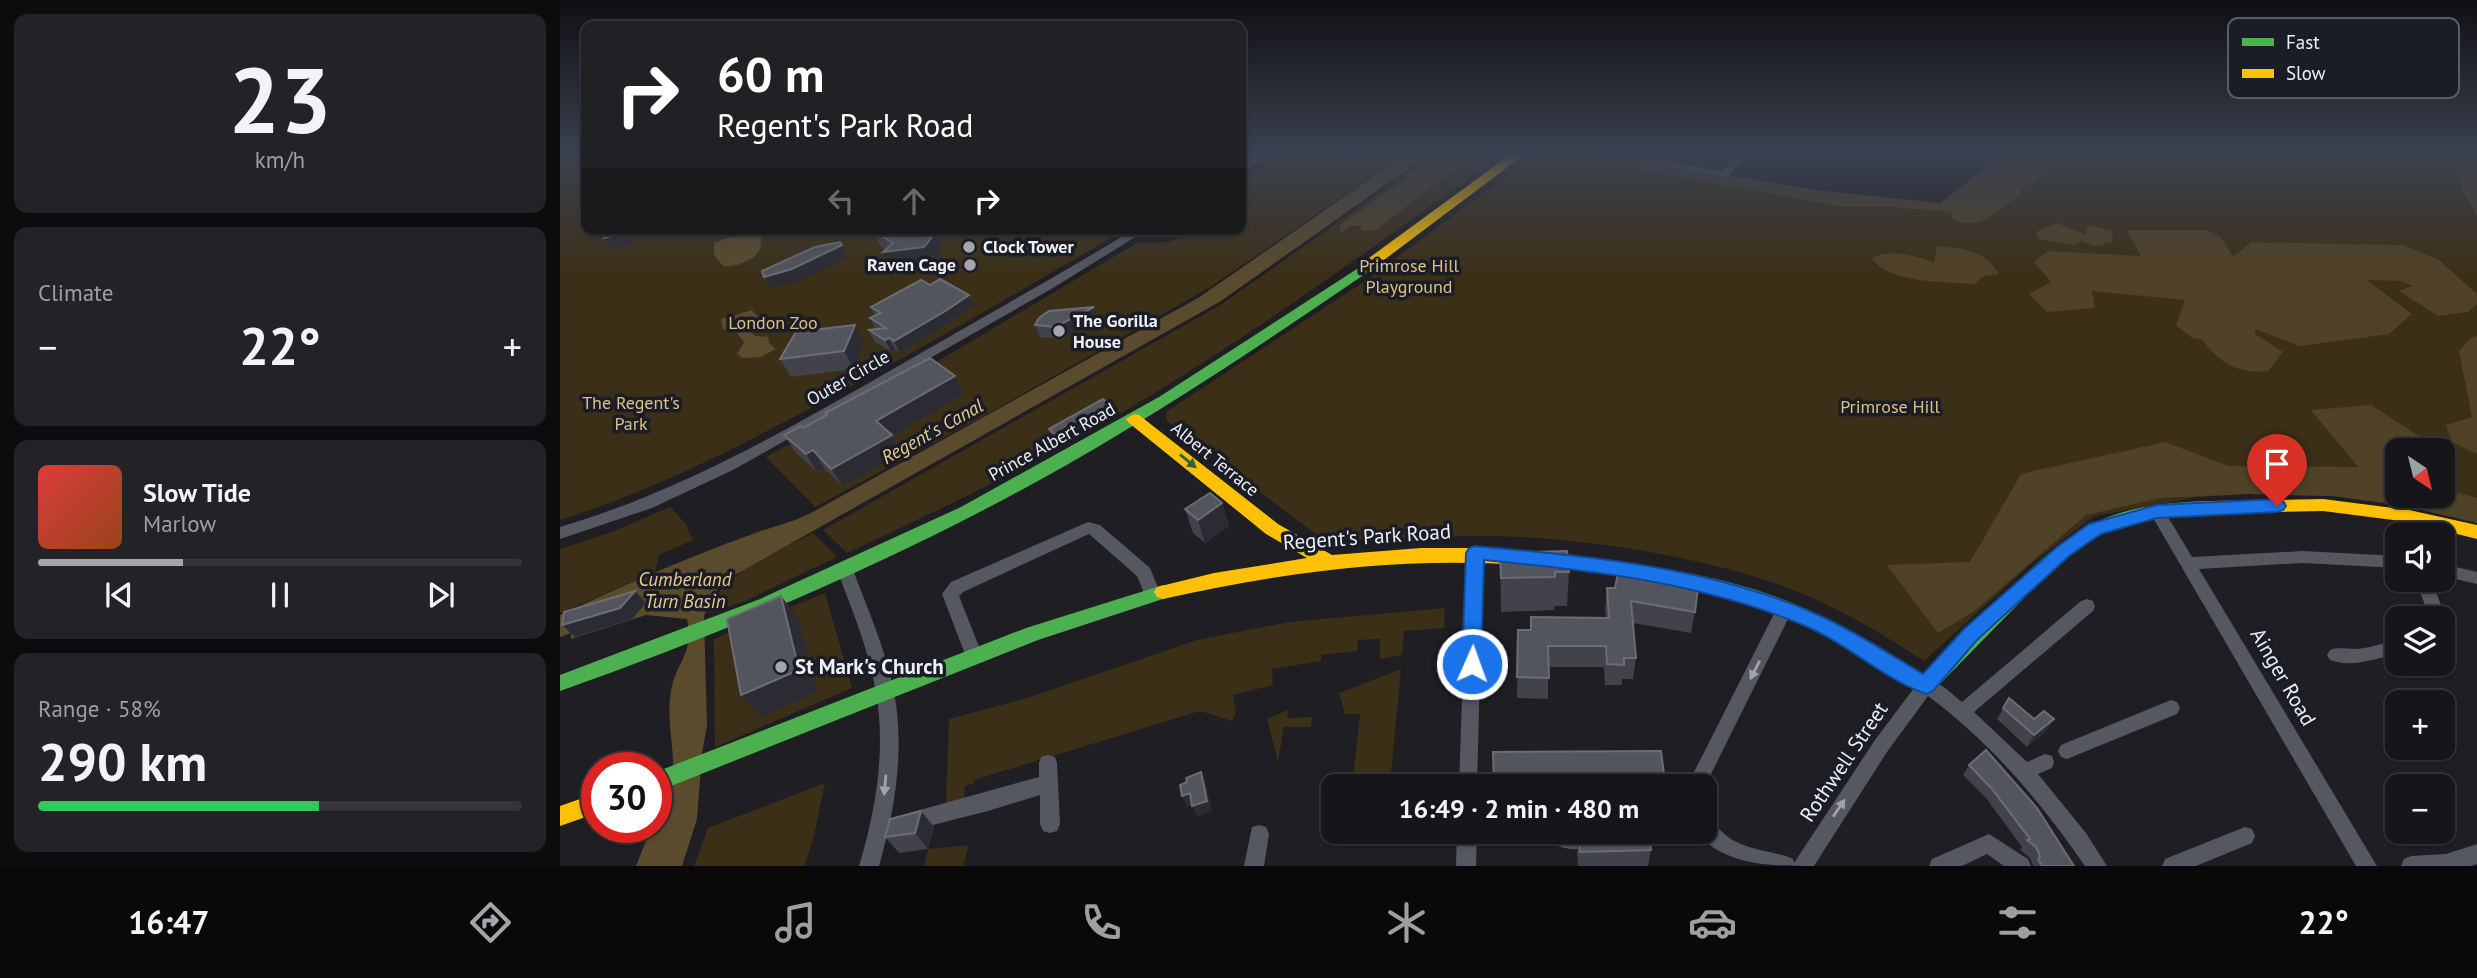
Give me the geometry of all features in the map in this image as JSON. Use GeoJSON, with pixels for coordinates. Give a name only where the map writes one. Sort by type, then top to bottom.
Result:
{"type":"FeatureCollection","features":[{"type":"Feature","properties":{"kind":"street","name":"Prince Albert Road"},"geometry":{"type":"LineString","coordinates":[[560,683],[709,628],[845,570],[1047,468],[1134,419],[1340,285],[1463,194]]}},
{"type":"Feature","properties":{"kind":"street","name":"Outer Circle"},"geometry":{"type":"LineString","coordinates":[[560,533],[643,505],[744,457],[1133,235]]}},
{"type":"Feature","properties":{"kind":"street","name":"Albert Terrace"},"geometry":{"type":"LineString","coordinates":[[1134,419],[1272,529],[1328,561]]}},
{"type":"Feature","properties":{"kind":"street"},"geometry":{"type":"LineString","coordinates":[[1926,685],[1970,635],[2063,551],[2096,529],[2157,511],[2323,505],[2409,516],[2477,532]]}},
{"type":"Feature","properties":{"kind":"street","name":"Ainger Road"},"geometry":{"type":"LineString","coordinates":[[2157,511],[2367,866]]}},
{"type":"Feature","properties":{"kind":"street"},"geometry":{"type":"LineString","coordinates":[[974,657],[950,594],[957,587],[1088,528],[1095,529],[1144,572],[1153,595]]}},
{"type":"Feature","properties":{"kind":"street"},"geometry":{"type":"LineString","coordinates":[[1272,529],[1283,555],[1279,566]]}},
{"type":"Feature","properties":{"kind":"street"},"geometry":{"type":"LineString","coordinates":[[1468,774],[1475,553]]}},
{"type":"Feature","properties":{"kind":"street","name":"Regent's Park Road"},"geometry":{"type":"LineString","coordinates":[[672,776],[974,657],[1079,618],[1153,595],[1279,566],[1394,555],[1475,553],[1604,565],[1746,595],[1785,608],[1854,642],[1926,685],[1998,743],[2097,866]]}},
{"type":"Feature","properties":{"kind":"street"},"geometry":{"type":"LineString","coordinates":[[2190,564],[2303,557],[2385,561]]}},
{"type":"Feature","properties":{"kind":"street"},"geometry":{"type":"LineString","coordinates":[[845,570],[878,663],[885,693],[888,752],[881,828],[869,866]]}},
{"type":"Feature","properties":{"kind":"street"},"geometry":{"type":"LineString","coordinates":[[2455,573],[2477,578]]}},
{"type":"Feature","properties":{"kind":"street"},"geometry":{"type":"LineString","coordinates":[[1962,712],[2087,606]]}},
{"type":"Feature","properties":{"kind":"street"},"geometry":{"type":"LineString","coordinates":[[1702,774],[1785,608]]}},
{"type":"Feature","properties":{"kind":"street"},"geometry":{"type":"LineString","coordinates":[[2336,655],[2364,656],[2385,649]]}},
{"type":"Feature","properties":{"kind":"street","name":"Rothwell Street"},"geometry":{"type":"LineString","coordinates":[[1803,866],[1881,746],[1926,685]]}},
{"type":"Feature","properties":{"kind":"street"},"geometry":{"type":"LineString","coordinates":[[2067,751],[2171,708]]}},
{"type":"Feature","properties":{"kind":"street"},"geometry":{"type":"LineString","coordinates":[[2024,772],[2045,762]]}},
{"type":"Feature","properties":{"kind":"street"},"geometry":{"type":"LineString","coordinates":[[881,828],[988,802],[1049,773],[1050,824]]}},
{"type":"Feature","properties":{"kind":"street"},"geometry":{"type":"LineString","coordinates":[[560,816],[581,809]]}},
{"type":"Feature","properties":{"kind":"street"},"geometry":{"type":"LineString","coordinates":[[1254,866],[1259,834]]}},
{"type":"Feature","properties":{"kind":"street"},"geometry":{"type":"LineString","coordinates":[[2172,866],[2245,836]]}},
{"type":"Feature","properties":{"kind":"street"},"geometry":{"type":"LineString","coordinates":[[1717,842],[1733,852],[1786,866]]}},
{"type":"Feature","properties":{"kind":"street"},"geometry":{"type":"LineString","coordinates":[[1466,866],[1467,844]]}},
{"type":"Feature","properties":{"kind":"street"},"geometry":{"type":"LineString","coordinates":[[1939,866],[1989,844],[2021,866]]}},
{"type":"Feature","properties":{"kind":"street"},"geometry":{"type":"LineString","coordinates":[[2412,866],[2446,864],[2477,855]]}},
{"type":"Feature","properties":{"kind":"green space","name":"London Zoo"},"geometry":{"type":"Polygon","coordinates":[[[560,194],[581,194],[581,235],[1116,235],[939,338],[761,434],[662,481],[560,520],[560,194]]]}},
{"type":"Feature","properties":{"kind":"green space"},"geometry":{"type":"Polygon","coordinates":[[[1246,194],[1346,194],[1212,286],[991,412],[815,507],[766,457],[916,374],[1137,243],[1168,242],[1186,235],[1246,235],[1246,194]]]}},
{"type":"Feature","properties":{"kind":"green space"},"geometry":{"type":"Polygon","coordinates":[[[1378,194],[1447,194],[1187,373],[1032,463],[847,553],[823,530],[1222,304],[1378,194]]]}},
{"type":"Feature","properties":{"kind":"green space","name":"Primrose Hill"},"geometry":{"type":"Polygon","coordinates":[[[1482,194],[1857,194],[1940,203],[1951,194],[2477,194],[2477,523],[2413,508],[2455,508],[2455,438],[2385,438],[2385,503],[2333,496],[2249,494],[2198,497],[2094,516],[2032,563],[1924,661],[1858,621],[1806,595],[1753,576],[1675,557],[1551,539],[1457,536],[1341,540],[1318,536],[1167,421],[1166,412],[1365,281],[1482,194]]]}},
{"type":"Feature","properties":{"kind":"green space"},"geometry":{"type":"Polygon","coordinates":[[[670,507],[685,523],[693,540],[659,555],[655,572],[560,613],[560,549],[612,532],[670,507]]]}},
{"type":"Feature","properties":{"kind":"green space"},"geometry":{"type":"Polygon","coordinates":[[[813,533],[837,557],[745,601],[709,613],[713,600],[736,576],[813,533]]]}},
{"type":"Feature","properties":{"kind":"green space"},"geometry":{"type":"Polygon","coordinates":[[[825,593],[852,688],[715,747],[714,639],[825,593]]]}},
{"type":"Feature","properties":{"kind":"green space"},"geometry":{"type":"Polygon","coordinates":[[[1445,608],[1444,628],[1404,631],[1402,655],[1380,659],[1380,639],[1358,640],[1357,651],[1321,655],[1321,661],[1272,669],[1273,685],[1233,695],[1236,712],[1232,721],[1200,711],[974,780],[974,783],[965,786],[964,799],[946,803],[949,719],[1027,698],[1197,640],[1289,622],[1445,608]]]}},
{"type":"Feature","properties":{"kind":"green space"},"geometry":{"type":"Polygon","coordinates":[[[1401,669],[1391,774],[1353,774],[1360,714],[1345,714],[1339,693],[1401,669]]]}},
{"type":"Feature","properties":{"kind":"green space"},"geometry":{"type":"Polygon","coordinates":[[[1288,710],[1287,718],[1312,717],[1311,727],[1284,727],[1278,762],[1267,719],[1288,710]]]}},
{"type":"Feature","properties":{"kind":"green space"},"geometry":{"type":"Polygon","coordinates":[[[825,783],[813,840],[804,866],[694,866],[708,828],[825,783]]]}},
{"type":"Feature","properties":{"kind":"green space"},"geometry":{"type":"Polygon","coordinates":[[[969,845],[963,866],[924,866],[928,849],[969,845]]]}},
{"type":"Feature","properties":{"kind":"shaded area"},"geometry":{"type":"Polygon","coordinates":[[[1384,194],[1422,194],[1376,230],[1362,231],[1360,226],[1350,226],[1341,233],[1340,225],[1384,194]]]}},
{"type":"Feature","properties":{"kind":"shaded area"},"geometry":{"type":"Polygon","coordinates":[[[1775,194],[1857,194],[1940,203],[1951,194],[2020,194],[1989,218],[1973,223],[1952,219],[1951,212],[1891,207],[1843,207],[1775,194]]]}},
{"type":"Feature","properties":{"kind":"shaded area"},"geometry":{"type":"Polygon","coordinates":[[[2464,194],[2477,194],[2477,216],[2464,194]]]}},
{"type":"Feature","properties":{"kind":"shaded area"},"geometry":{"type":"Polygon","coordinates":[[[2057,223],[2085,234],[2088,225],[2112,231],[2113,242],[2095,246],[2082,241],[2074,245],[2038,239],[2036,232],[2057,223]]]}},
{"type":"Feature","properties":{"kind":"shaded area"},"geometry":{"type":"Polygon","coordinates":[[[2126,230],[2207,230],[2221,237],[2233,257],[2251,242],[2403,245],[2439,260],[2477,294],[2477,304],[2468,312],[2438,316],[2399,291],[2413,286],[2401,281],[2367,280],[2412,314],[2389,334],[2300,346],[2255,329],[2255,334],[2283,352],[2268,371],[2258,372],[2231,366],[2216,355],[2203,340],[2192,338],[2176,325],[2185,300],[2092,291],[2095,308],[2047,312],[2029,294],[2051,282],[2034,262],[2048,251],[2141,256],[2126,230]]]}},
{"type":"Feature","properties":{"kind":"shaded area"},"geometry":{"type":"Polygon","coordinates":[[[1937,246],[1964,249],[1980,255],[1999,274],[1984,276],[1974,284],[1918,280],[1890,272],[1872,258],[1895,253],[1934,262],[1937,246]]]}},
{"type":"Feature","properties":{"kind":"shaded area"},"geometry":{"type":"Polygon","coordinates":[[[2477,336],[2477,454],[2455,443],[2455,438],[2451,438],[2446,425],[2472,417],[2459,351],[2471,338],[2477,336]]]}},
{"type":"Feature","properties":{"kind":"shaded area"},"geometry":{"type":"Polygon","coordinates":[[[2371,405],[2422,438],[2385,438],[2385,503],[2333,496],[2249,494],[2161,498],[2086,515],[1973,612],[1938,633],[1887,565],[1970,562],[2021,474],[2165,442],[2229,466],[2358,467],[2311,410],[2371,405]]]}},
{"type":"Feature","properties":{"kind":"shaded area"},"geometry":{"type":"Polygon","coordinates":[[[2455,492],[2477,498],[2477,523],[2413,508],[2455,508],[2455,492]]]}},
{"type":"Feature","properties":{"kind":"water","name":"Cumberland Turn Basin"},"geometry":{"type":"Polygon","coordinates":[[[1348,194],[1372,194],[1221,301],[719,586],[704,616],[707,726],[697,819],[682,866],[636,866],[645,843],[672,843],[673,764],[669,715],[673,681],[688,642],[687,619],[646,615],[571,639],[571,633],[560,637],[560,615],[678,563],[811,513],[1198,298],[1348,194]]]}},
{"type":"Feature","properties":{"kind":"water"},"geometry":{"type":"Polygon","coordinates":[[[734,235],[761,235],[758,252],[733,266],[723,266],[714,255],[714,243],[734,235]]]}},
{"type":"Feature","properties":{"kind":"water"},"geometry":{"type":"Polygon","coordinates":[[[752,310],[758,317],[749,330],[755,336],[768,337],[769,343],[776,349],[761,357],[743,358],[737,354],[744,342],[737,333],[723,329],[721,319],[752,310]]]}},
{"type":"Feature","properties":{"kind":"building"},"geometry":{"type":"Polygon","coordinates":[[[880,235],[932,237],[924,247],[883,252],[893,243],[880,235]]]}},
{"type":"Feature","properties":{"kind":"building"},"geometry":{"type":"Polygon","coordinates":[[[840,242],[842,245],[792,269],[764,277],[762,271],[815,247],[840,242]]]}},
{"type":"Feature","properties":{"kind":"building"},"geometry":{"type":"Polygon","coordinates":[[[940,279],[969,295],[894,341],[889,338],[885,340],[869,330],[886,328],[870,318],[881,313],[871,307],[921,280],[930,285],[940,279]]]}},
{"type":"Feature","properties":{"kind":"building"},"geometry":{"type":"Polygon","coordinates":[[[1094,307],[1055,327],[1035,325],[1039,318],[1049,311],[1094,307]]]}},
{"type":"Feature","properties":{"kind":"building"},"geometry":{"type":"Polygon","coordinates":[[[855,325],[844,351],[780,359],[796,332],[855,325]]]}},
{"type":"Feature","properties":{"kind":"building"},"geometry":{"type":"Polygon","coordinates":[[[930,358],[955,376],[876,421],[892,435],[831,469],[813,450],[806,454],[784,435],[801,426],[803,428],[827,415],[825,413],[930,358]]]}},
{"type":"Feature","properties":{"kind":"building"},"geometry":{"type":"Polygon","coordinates":[[[1103,399],[1112,407],[1059,438],[1049,429],[1103,399]]]}},
{"type":"Feature","properties":{"kind":"building"},"geometry":{"type":"Polygon","coordinates":[[[1210,493],[1222,503],[1198,520],[1185,509],[1210,493]]]}},
{"type":"Feature","properties":{"kind":"building"},"geometry":{"type":"Polygon","coordinates":[[[1567,551],[1569,572],[1555,572],[1555,577],[1501,578],[1500,553],[1567,551]]]}},
{"type":"Feature","properties":{"kind":"building"},"geometry":{"type":"Polygon","coordinates":[[[1618,573],[1698,587],[1695,612],[1631,601],[1636,658],[1624,658],[1624,665],[1607,664],[1606,646],[1548,646],[1549,678],[1517,677],[1518,630],[1531,630],[1531,617],[1609,618],[1607,588],[1615,588],[1618,573]]]}},
{"type":"Feature","properties":{"kind":"building"},"geometry":{"type":"Polygon","coordinates":[[[635,591],[620,608],[562,625],[564,612],[635,591]]]}},
{"type":"Feature","properties":{"kind":"building"},"geometry":{"type":"Polygon","coordinates":[[[781,596],[799,670],[741,695],[727,619],[781,596]]]}},
{"type":"Feature","properties":{"kind":"building"},"geometry":{"type":"Polygon","coordinates":[[[2009,698],[2034,719],[2044,711],[2054,719],[2034,735],[2003,708],[2009,698]]]}},
{"type":"Feature","properties":{"kind":"building"},"geometry":{"type":"Polygon","coordinates":[[[1986,750],[2037,808],[2074,866],[2042,866],[2036,847],[2027,840],[2030,839],[1992,789],[1969,765],[1986,750]]]}},
{"type":"Feature","properties":{"kind":"building"},"geometry":{"type":"Polygon","coordinates":[[[1661,751],[1664,774],[1494,774],[1493,752],[1661,751]]]}},
{"type":"Feature","properties":{"kind":"building"},"geometry":{"type":"Polygon","coordinates":[[[1201,772],[1207,801],[1192,806],[1190,793],[1182,796],[1180,785],[1187,782],[1186,778],[1201,772]]]}},
{"type":"Feature","properties":{"kind":"building"},"geometry":{"type":"Polygon","coordinates":[[[921,811],[915,833],[885,837],[890,819],[921,811]]]}},
{"type":"Feature","properties":{"kind":"building"},"geometry":{"type":"Polygon","coordinates":[[[1580,844],[1650,844],[1651,850],[1580,852],[1580,844]]]}},
{"type":"Feature","properties":{"kind":"traffic: fast"},"geometry":{"type":"LineString","coordinates":[[560,683],[766,604],[834,575],[967,511],[1164,401],[1363,269]]}},
{"type":"Feature","properties":{"kind":"traffic: fast"},"geometry":{"type":"LineString","coordinates":[[1578,563],[1684,579],[1761,599],[1840,634],[1926,685],[2018,592],[2062,552],[2087,534],[2109,523],[2137,515],[2211,507]]}},
{"type":"Feature","properties":{"kind":"traffic: fast"},"geometry":{"type":"LineString","coordinates":[[672,776],[1033,634],[1163,592]]}},
{"type":"Feature","properties":{"kind":"traffic: slow"},"geometry":{"type":"LineString","coordinates":[[1363,269],[1464,194]]}},
{"type":"Feature","properties":{"kind":"traffic: slow"},"geometry":{"type":"LineString","coordinates":[[1134,419],[1272,529],[1328,561]]}},
{"type":"Feature","properties":{"kind":"traffic: slow"},"geometry":{"type":"LineString","coordinates":[[2211,507],[2323,505],[2409,516],[2477,532]]}},
{"type":"Feature","properties":{"kind":"traffic: slow"},"geometry":{"type":"LineString","coordinates":[[1163,592],[1266,571],[1369,558],[1474,554],[1578,563]]}},
{"type":"Feature","properties":{"kind":"traffic: slow"},"geometry":{"type":"LineString","coordinates":[[560,816],[581,809]]}},
{"type":"Feature","properties":{"kind":"place","name":"Clock Tower"},"geometry":{"type":"Point","coordinates":[969,247]}},
{"type":"Feature","properties":{"kind":"place","name":"Raven Cage"},"geometry":{"type":"Point","coordinates":[970,265]}},
{"type":"Feature","properties":{"kind":"place","name":"The Gorilla House"},"geometry":{"type":"Point","coordinates":[1059,331]}},
{"type":"Feature","properties":{"kind":"place","name":"St Mark's Church"},"geometry":{"type":"Point","coordinates":[781,667]}},
{"type":"Feature","properties":{"kind":"route"},"geometry":{"type":"LineString","coordinates":[[1472,664],[1475,553],[1604,565],[1746,595],[1785,608],[1819,624],[1926,685],[1970,635],[2063,551],[2096,529],[2157,511],[2277,506]]}},
{"type":"Feature","properties":{"kind":"park label","name":"Primrose Hill Playground"},"geometry":{"type":"Point","coordinates":[1409,276]}},
{"type":"Feature","properties":{"kind":"park label","name":"The Regent's Park"},"geometry":{"type":"Point","coordinates":[631,413]}},
{"type":"Feature","properties":{"kind":"water label","name":"Regent's Canal"},"geometry":{"type":"Point","coordinates":[932,431]}}]}
